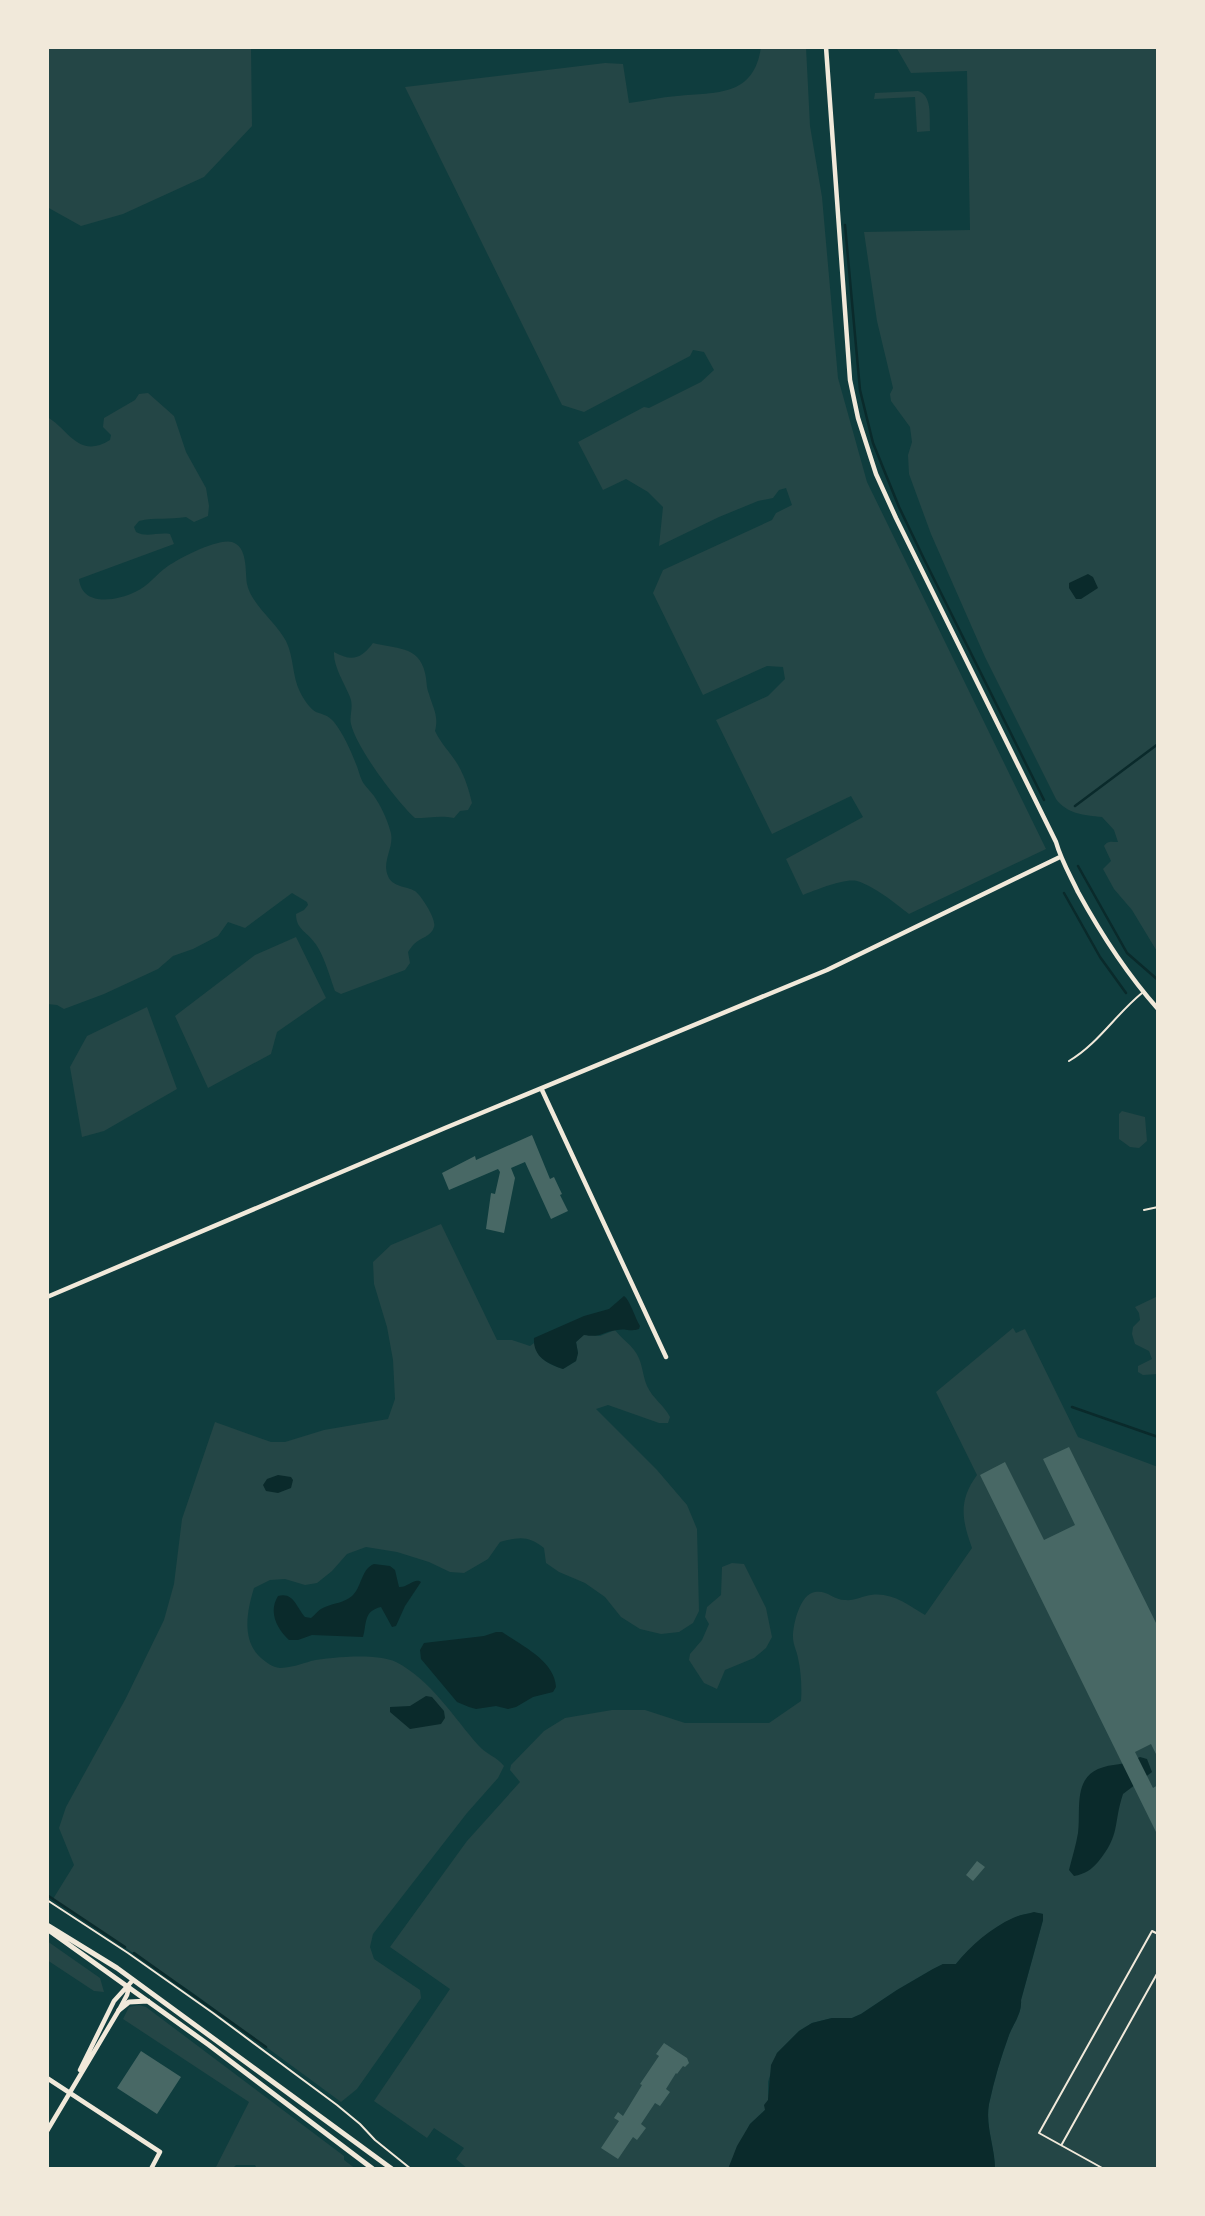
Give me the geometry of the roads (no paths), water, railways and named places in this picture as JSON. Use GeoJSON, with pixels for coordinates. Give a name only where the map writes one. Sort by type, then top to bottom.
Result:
{"type":"FeatureCollection","features":[{"type":"Feature","properties":{"kind":"main road"},"geometry":{"type":"LineString","coordinates":[[47,1927],[57,1929],[133,1980],[392,2169]]}},
{"type":"Feature","properties":{"kind":"main road"},"geometry":{"type":"LineString","coordinates":[[47,1927],[373,2169]]}},
{"type":"Feature","properties":{"kind":"main road"},"geometry":{"type":"LineString","coordinates":[[119,2010],[129,2002],[148,2001]]}},
{"type":"Feature","properties":{"kind":"street"},"geometry":{"type":"LineString","coordinates":[[826,47],[850,380],[858,418],[876,474],[895,519],[1056,842],[1060,857],[1100,932],[1142,992],[1158,1009]]}},
{"type":"Feature","properties":{"kind":"street"},"geometry":{"type":"LineString","coordinates":[[47,1297],[827,970],[1060,857]]}},
{"type":"Feature","properties":{"kind":"street"},"geometry":{"type":"LineString","coordinates":[[542,1090],[666,1357]]}},
{"type":"Feature","properties":{"kind":"street"},"geometry":{"type":"LineString","coordinates":[[47,2132],[119,2010],[133,1980]]}},
{"type":"Feature","properties":{"kind":"street"},"geometry":{"type":"LineString","coordinates":[[76,2080],[114,2001],[129,1987]]}},
{"type":"Feature","properties":{"kind":"street"},"geometry":{"type":"LineString","coordinates":[[47,2078],[160,2152],[151,2169]]}},
{"type":"Feature","properties":{"kind":"lane"},"geometry":{"type":"LineString","coordinates":[[1069,1060],[1083,1052],[1142,992]]}},
{"type":"Feature","properties":{"kind":"lane"},"geometry":{"type":"LineString","coordinates":[[1144,1210],[1158,1207]]}},
{"type":"Feature","properties":{"kind":"lane"},"geometry":{"type":"LineString","coordinates":[[1104,2169],[1039,2133],[1152,1930],[1158,1934]]}},
{"type":"Feature","properties":{"kind":"lane"},"geometry":{"type":"LineString","coordinates":[[1061,2145],[1158,1972]]}},
{"type":"Feature","properties":{"kind":"waterway"},"geometry":{"type":"LineString","coordinates":[[845,225],[860,390],[873,443],[899,507],[1044,800]]}},
{"type":"Feature","properties":{"kind":"waterway"},"geometry":{"type":"LineString","coordinates":[[1075,806],[1158,744]]}},
{"type":"Feature","properties":{"kind":"waterway"},"geometry":{"type":"LineString","coordinates":[[1078,866],[1127,953],[1158,980]]}},
{"type":"Feature","properties":{"kind":"waterway"},"geometry":{"type":"LineString","coordinates":[[1064,893],[1100,957],[1126,993]]}},
{"type":"Feature","properties":{"kind":"waterway"},"geometry":{"type":"LineString","coordinates":[[1072,1407],[1158,1437]]}},
{"type":"Feature","properties":{"kind":"waterway"},"geometry":{"type":"LineString","coordinates":[[47,1895],[125,1947]]}},
{"type":"Feature","properties":{"kind":"waterway"},"geometry":{"type":"LineString","coordinates":[[134,1953],[266,2047]]}}]}
